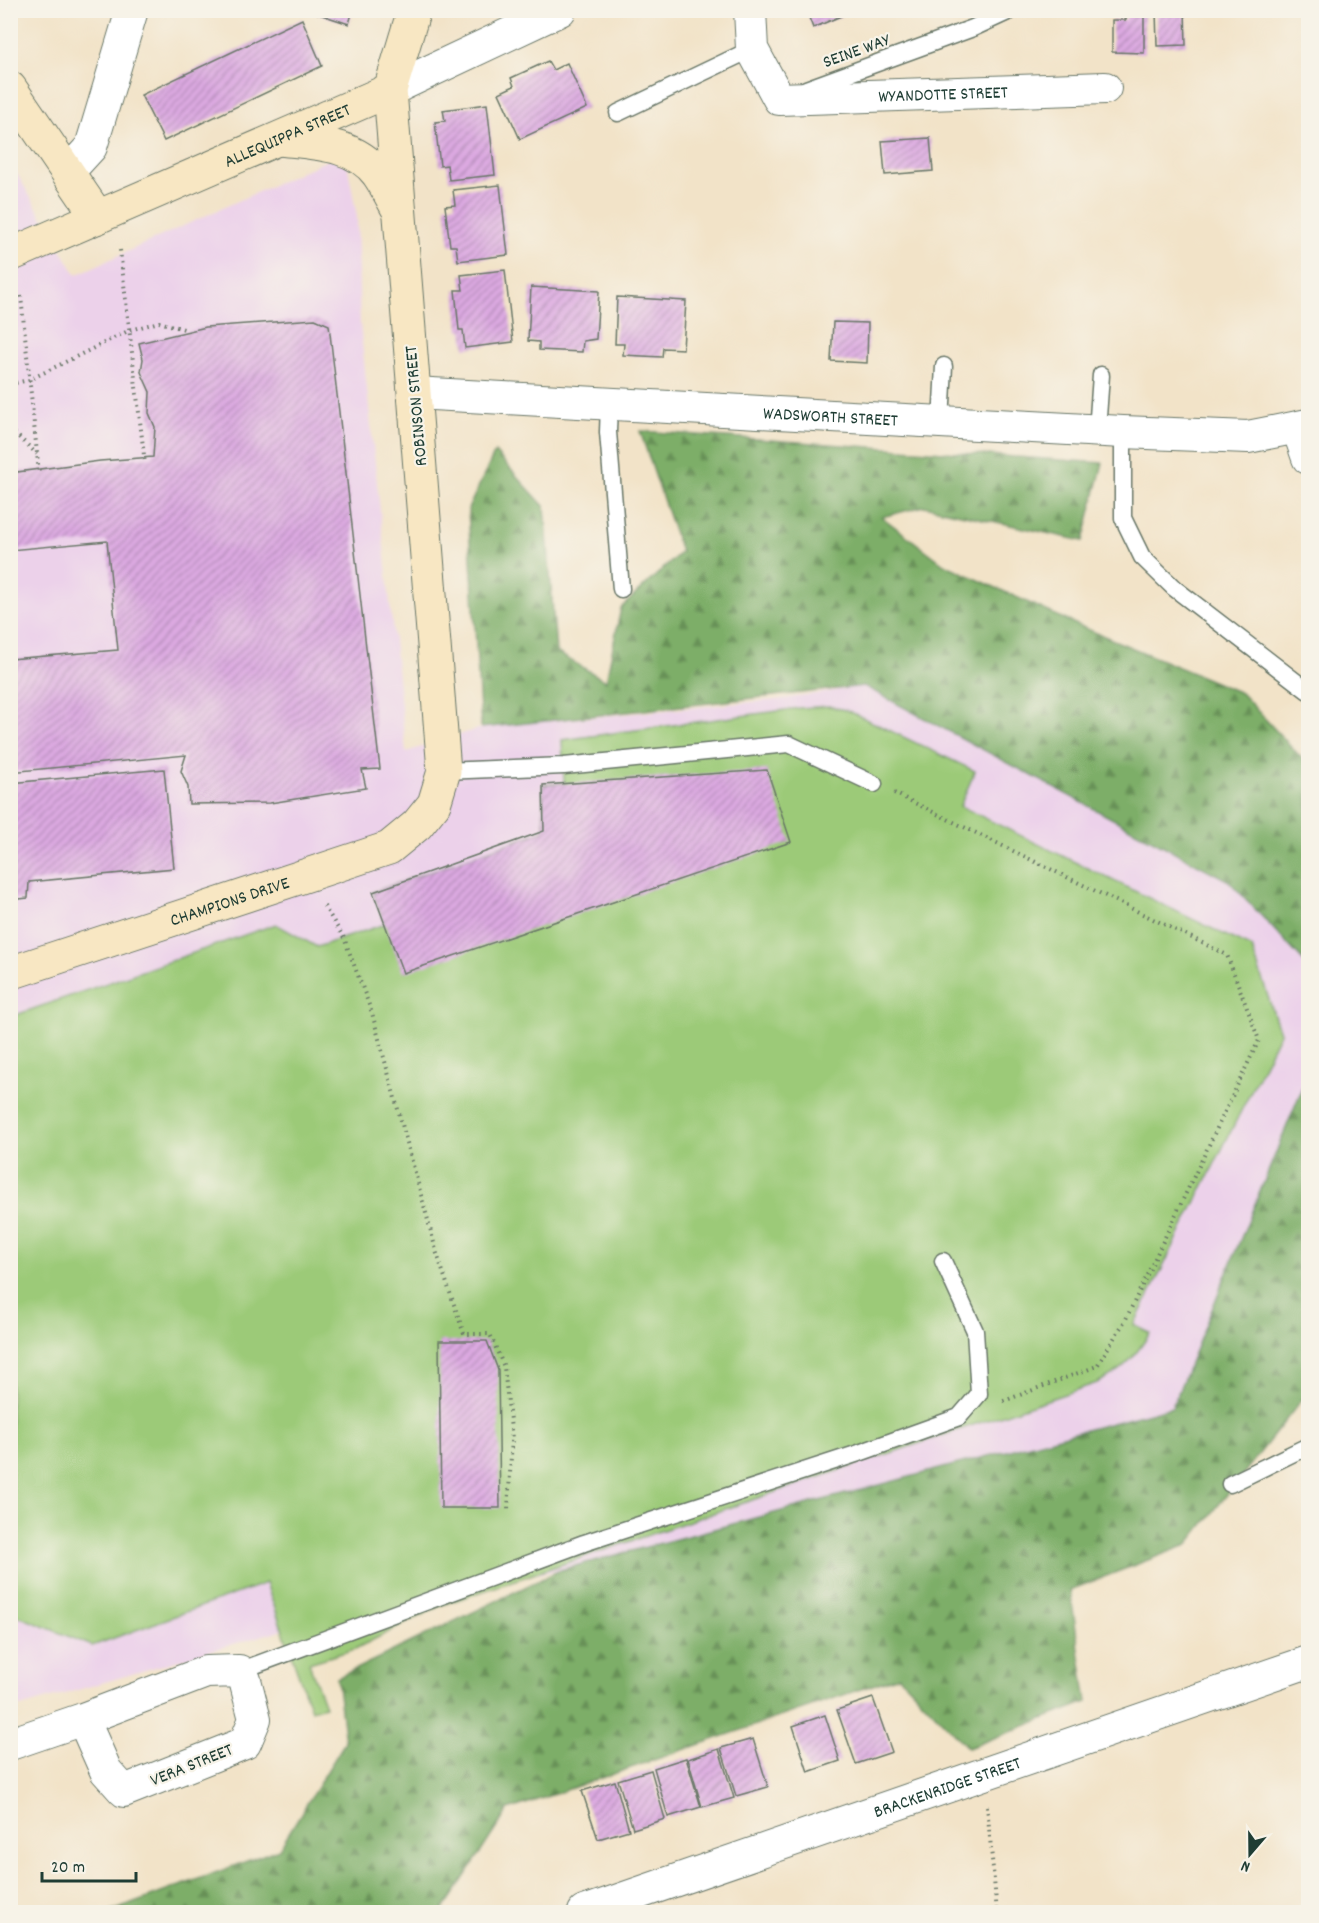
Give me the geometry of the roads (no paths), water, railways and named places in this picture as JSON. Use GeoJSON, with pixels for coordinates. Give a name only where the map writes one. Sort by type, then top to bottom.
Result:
{"type":"FeatureCollection","features":[{"type":"Feature","properties":{"kind":"street"},"geometry":{"type":"LineString","coordinates":[[68,172],[91,147],[132,10]]}},
{"type":"Feature","properties":{"kind":"street","name":"ROBINSON STREET"},"geometry":{"type":"LineString","coordinates":[[414,10],[390,90],[444,771],[434,804]]}},
{"type":"Feature","properties":{"kind":"street","name":"ALLEQUIPPA STREET"},"geometry":{"type":"LineString","coordinates":[[10,255],[390,90],[560,10]]}},
{"type":"Feature","properties":{"kind":"street"},"geometry":{"type":"LineString","coordinates":[[750,10],[752,49],[779,99]]}},
{"type":"Feature","properties":{"kind":"street"},"geometry":{"type":"LineString","coordinates":[[10,88],[98,217]]}},
{"type":"Feature","properties":{"kind":"street","name":"WYANDOTTE STREET"},"geometry":{"type":"LineString","coordinates":[[779,99],[1104,88]]}},
{"type":"Feature","properties":{"kind":"street"},"geometry":{"type":"LineString","coordinates":[[277,139],[324,144],[351,151],[377,173],[399,211]]}},
{"type":"Feature","properties":{"kind":"street","name":"WADSWORTH STREET"},"geometry":{"type":"LineString","coordinates":[[414,393],[1110,432],[1248,437],[1303,427]]}},
{"type":"Feature","properties":{"kind":"street"},"geometry":{"type":"LineString","coordinates":[[1303,427],[1308,458]]}},
{"type":"Feature","properties":{"kind":"street","name":"CHAMPIONS DRIVE"},"geometry":{"type":"LineString","coordinates":[[10,973],[388,848],[417,825],[434,804]]}},
{"type":"Feature","properties":{"kind":"street","name":"BRACKENRIDGE STREET"},"geometry":{"type":"LineString","coordinates":[[584,1912],[1308,1662]]}},
{"type":"Feature","properties":{"kind":"street"},"geometry":{"type":"LineString","coordinates":[[10,1744],[206,1672],[239,1671]]}},
{"type":"Feature","properties":{"kind":"street","name":"VERA STREET"},"geometry":{"type":"LineString","coordinates":[[83,1719],[106,1771],[124,1791],[245,1743],[255,1719],[245,1680],[239,1671]]}},
{"type":"Feature","properties":{"kind":"lane","name":"SEINE WAY"},"geometry":{"type":"LineString","coordinates":[[779,99],[973,28],[1012,10]]}},
{"type":"Feature","properties":{"kind":"lane"},"geometry":{"type":"LineString","coordinates":[[618,113],[752,49]]}},
{"type":"Feature","properties":{"kind":"lane"},"geometry":{"type":"LineString","coordinates":[[941,422],[944,366]]}},
{"type":"Feature","properties":{"kind":"lane"},"geometry":{"type":"LineString","coordinates":[[1101,375],[1123,518],[1142,557],[1174,588],[1308,691]]}},
{"type":"Feature","properties":{"kind":"lane"},"geometry":{"type":"LineString","coordinates":[[609,404],[608,432],[621,589]]}},
{"type":"Feature","properties":{"kind":"lane"},"geometry":{"type":"LineString","coordinates":[[444,771],[564,766],[789,744],[874,784]]}},
{"type":"Feature","properties":{"kind":"lane"},"geometry":{"type":"LineString","coordinates":[[239,1671],[584,1543],[860,1453],[959,1418],[979,1394],[975,1331],[943,1260]]}},
{"type":"Feature","properties":{"kind":"lane"},"geometry":{"type":"LineString","coordinates":[[1230,1484],[1308,1446]]}}]}
